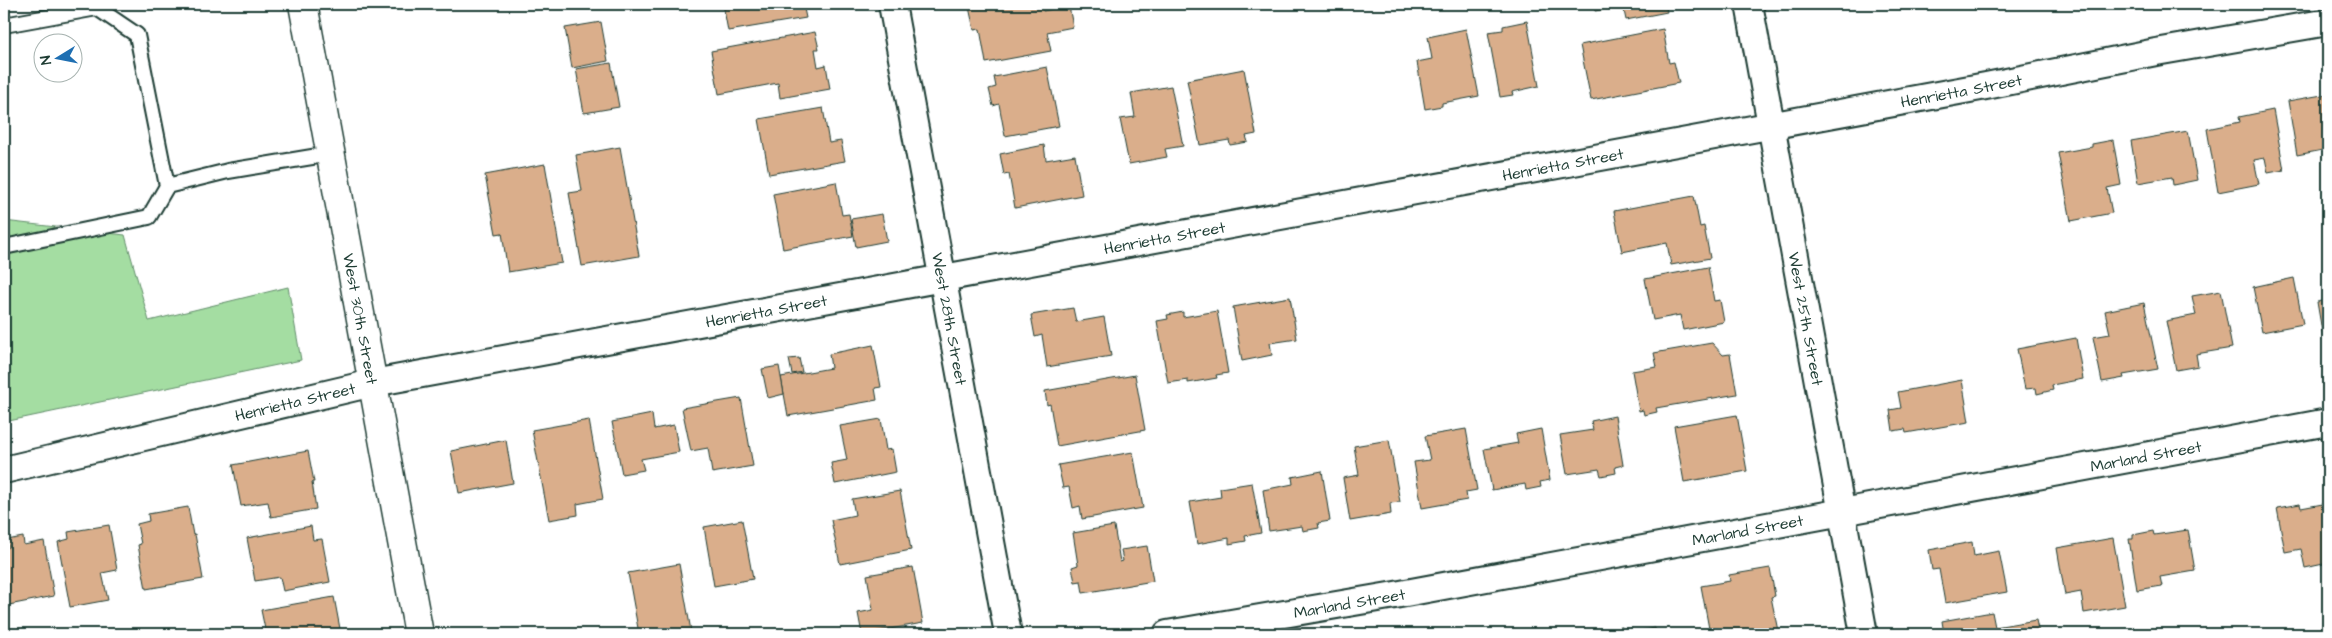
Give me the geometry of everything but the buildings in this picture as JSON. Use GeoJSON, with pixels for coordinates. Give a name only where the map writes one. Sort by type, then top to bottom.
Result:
{"type":"FeatureCollection","features":[{"type":"Feature","properties":{"kind":"street","name":"West 30th Street"},"geometry":{"type":"LineString","coordinates":[[303,4],[419,634]]}},
{"type":"Feature","properties":{"kind":"street","name":"West 28th Street"},"geometry":{"type":"LineString","coordinates":[[892,4],[1008,634]]}},
{"type":"Feature","properties":{"kind":"street","name":"West 25th Street"},"geometry":{"type":"LineString","coordinates":[[1749,4],[1864,634]]}},
{"type":"Feature","properties":{"kind":"street","name":"Henrietta Street"},"geometry":{"type":"LineString","coordinates":[[4,470],[373,382],[1770,125],[2156,52],[2328,22]]}},
{"type":"Feature","properties":{"kind":"street","name":"Marland Street"},"geometry":{"type":"LineString","coordinates":[[1167,634],[1395,595],[2328,422]]}},
{"type":"Feature","properties":{"kind":"lane"},"geometry":{"type":"LineString","coordinates":[[4,25],[97,8],[137,36],[167,186],[149,217],[4,247]]}},
{"type":"Feature","properties":{"kind":"lane"},"geometry":{"type":"LineString","coordinates":[[167,186],[228,171],[330,154]]}},
{"type":"Feature","properties":{"kind":"green space"},"geometry":{"type":"Polygon","coordinates":[[[4,221],[125,235],[149,321],[288,287],[301,360],[4,422],[4,221]]]}}]}
